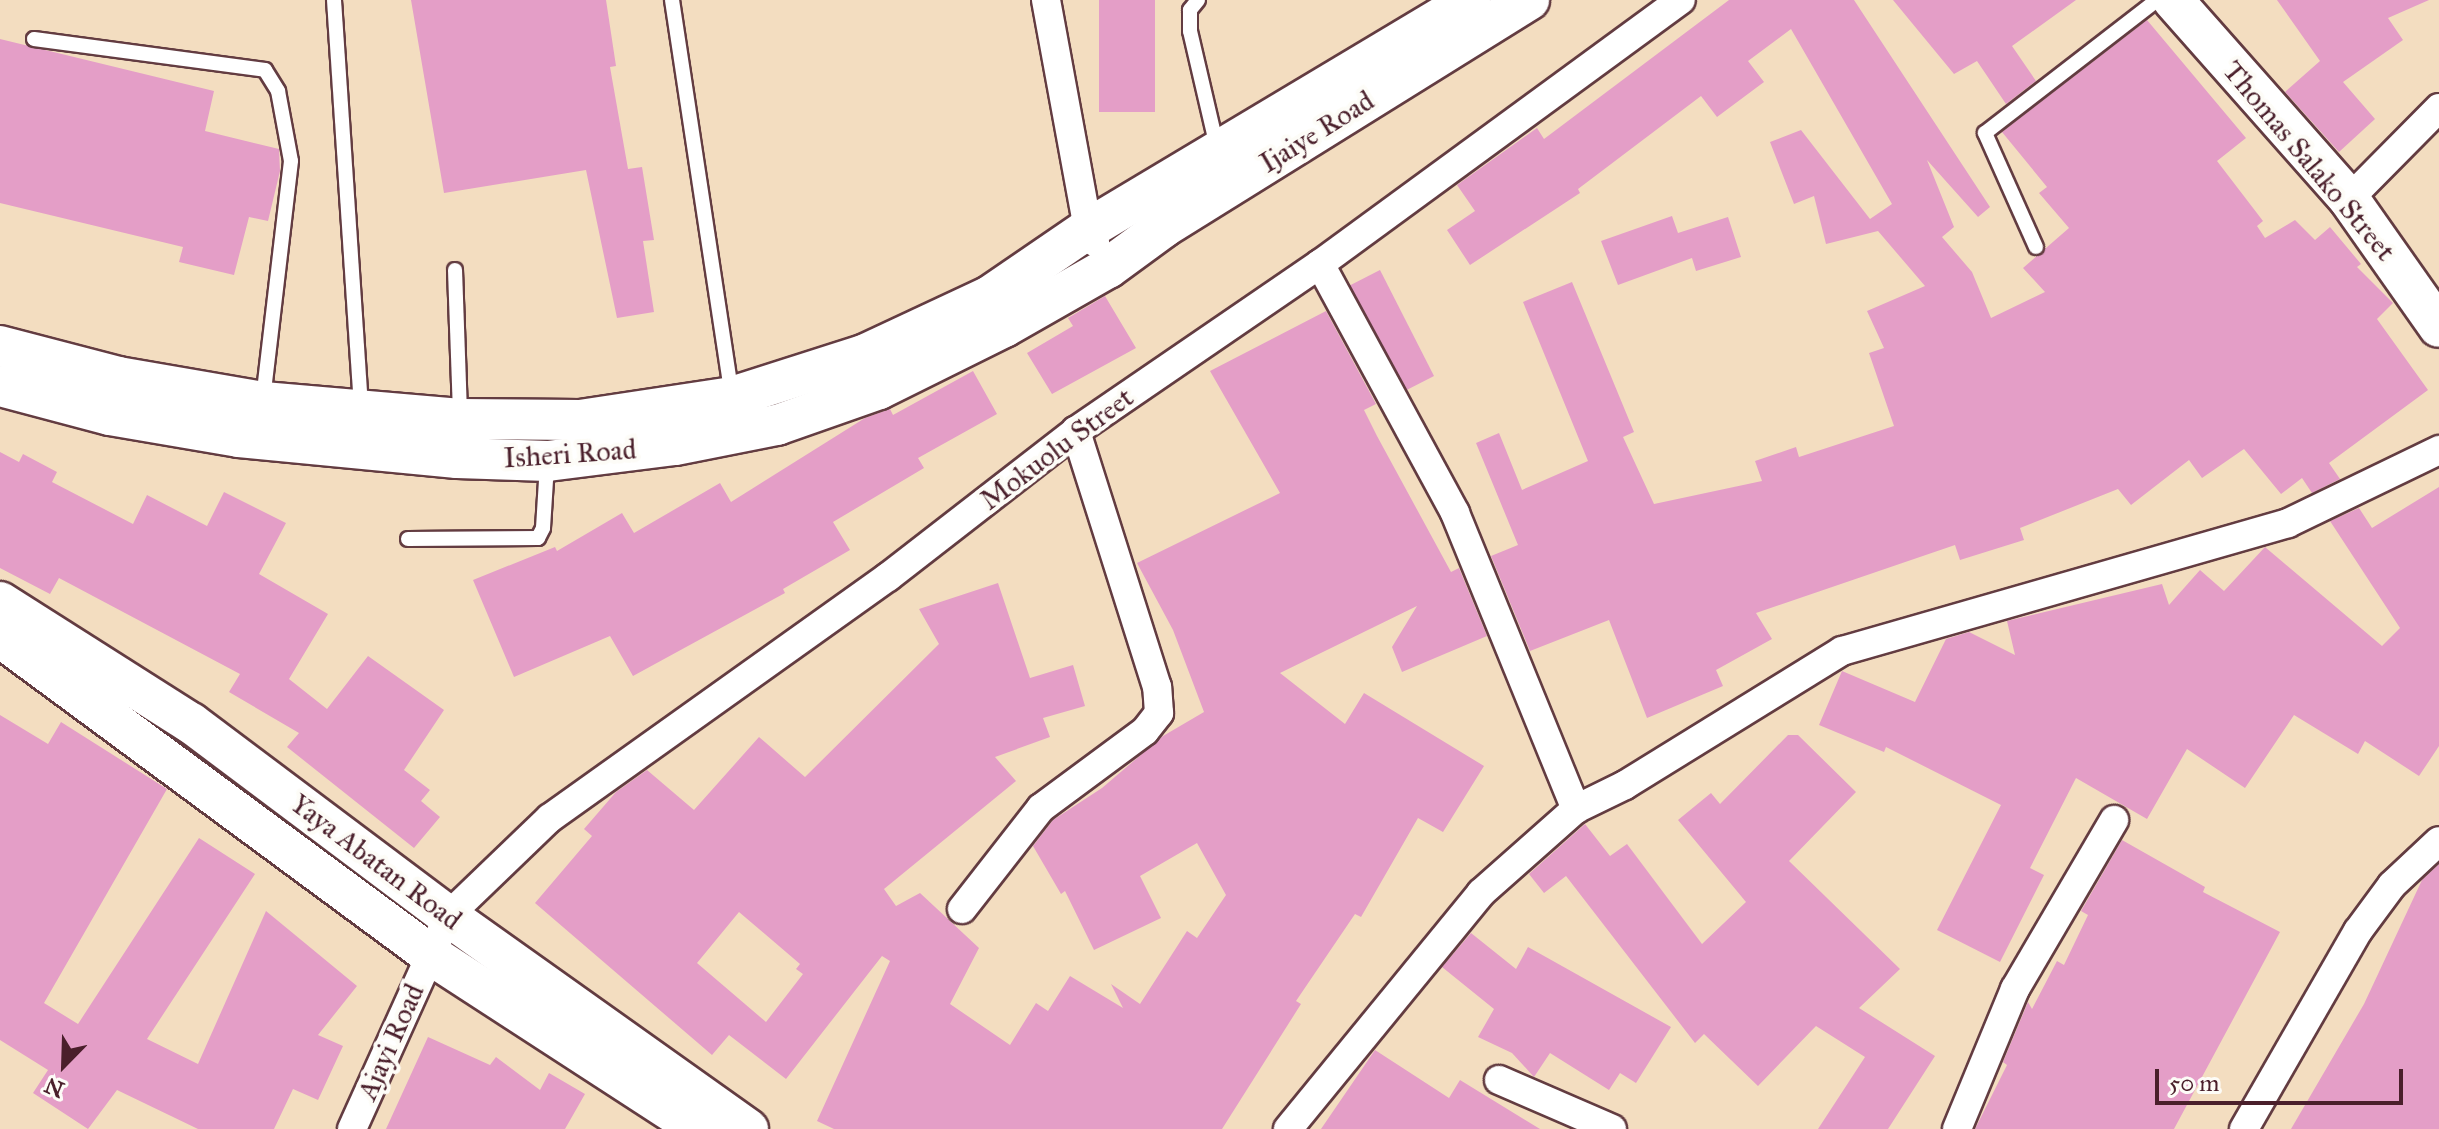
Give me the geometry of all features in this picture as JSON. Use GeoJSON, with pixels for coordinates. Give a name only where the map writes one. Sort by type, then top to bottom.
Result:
{"type":"FeatureCollection","features":[{"type":"Feature","properties":{"kind":"main road","name":"Ijaiye Road"},"geometry":{"type":"LineString","coordinates":[[1088,229],[1471,0]]}},
{"type":"Feature","properties":{"kind":"main road","name":"Ijaiye Road"},"geometry":{"type":"LineString","coordinates":[[1108,268],[1164,227],[1529,0]]}},
{"type":"Feature","properties":{"kind":"main road","name":"Thomas Salako Street"},"geometry":{"type":"LineString","coordinates":[[2173,0],[2349,199],[2439,327]]}},
{"type":"Feature","properties":{"kind":"main road","name":"Isheri Road"},"geometry":{"type":"LineString","coordinates":[[0,346],[118,377],[263,402],[460,419],[580,420],[732,397],[864,355],[962,309],[1088,229]]}},
{"type":"Feature","properties":{"kind":"main road","name":"Isheri Road"},"geometry":{"type":"LineString","coordinates":[[0,386],[110,415],[239,437],[353,451],[548,461],[675,445],[777,425],[879,389],[1004,327],[1108,268]]}},
{"type":"Feature","properties":{"kind":"main road","name":"Yaya Abatan Road"},"geometry":{"type":"LineString","coordinates":[[0,602],[191,723],[448,916],[748,1129]]}},
{"type":"Feature","properties":{"kind":"main road","name":"Yaya Abatan Road"},"geometry":{"type":"LineString","coordinates":[[0,637],[431,955],[699,1129]]}},
{"type":"Feature","properties":{"kind":"street"},"geometry":{"type":"LineString","coordinates":[[1046,0],[1088,229],[1108,268]]}},
{"type":"Feature","properties":{"kind":"street","name":"Mokuolu Street"},"geometry":{"type":"LineString","coordinates":[[448,916],[550,818],[888,577],[1076,431],[1320,264],[1681,0]]}},
{"type":"Feature","properties":{"kind":"street"},"geometry":{"type":"LineString","coordinates":[[2349,199],[2439,108]]}},
{"type":"Feature","properties":{"kind":"street"},"geometry":{"type":"LineString","coordinates":[[1320,264],[1455,513],[1576,809]]}},
{"type":"Feature","properties":{"kind":"street"},"geometry":{"type":"LineString","coordinates":[[962,909],[1041,808],[1145,731],[1159,713],[1157,687],[1076,431]]}},
{"type":"Feature","properties":{"kind":"street"},"geometry":{"type":"LineString","coordinates":[[1288,1129],[1481,893],[1576,809],[1625,785],[1842,651],[2288,523],[2439,450]]}},
{"type":"Feature","properties":{"kind":"street"},"geometry":{"type":"LineString","coordinates":[[1957,1129],[2015,989],[2114,820]]}},
{"type":"Feature","properties":{"kind":"street"},"geometry":{"type":"LineString","coordinates":[[2244,1129],[2358,931],[2392,885],[2439,841]]}},
{"type":"Feature","properties":{"kind":"street","name":"Ajayi Road"},"geometry":{"type":"LineString","coordinates":[[352,1129],[448,916]]}},
{"type":"Feature","properties":{"kind":"street"},"geometry":{"type":"LineString","coordinates":[[1499,1080],[1612,1129]]}},
{"type":"Feature","properties":{"kind":"lane"},"geometry":{"type":"LineString","coordinates":[[334,0],[362,411]]}},
{"type":"Feature","properties":{"kind":"lane"},"geometry":{"type":"LineString","coordinates":[[672,0],[732,397]]}},
{"type":"Feature","properties":{"kind":"lane"},"geometry":{"type":"LineString","coordinates":[[1198,0],[1190,10],[1190,31],[1218,151]]}},
{"type":"Feature","properties":{"kind":"lane"},"geometry":{"type":"LineString","coordinates":[[2036,247],[1985,133],[2157,0]]}},
{"type":"Feature","properties":{"kind":"lane"},"geometry":{"type":"LineString","coordinates":[[34,39],[265,70],[278,91],[291,161],[263,402]]}},
{"type":"Feature","properties":{"kind":"lane"},"geometry":{"type":"LineString","coordinates":[[455,270],[460,419]]}},
{"type":"Feature","properties":{"kind":"lane"},"geometry":{"type":"LineString","coordinates":[[408,539],[538,538],[543,528],[548,461]]}},
{"type":"Feature","properties":{"kind":"building"},"geometry":{"type":"Polygon","coordinates":[[[411,0],[606,0],[616,66],[610,67],[628,169],[642,167],[654,240],[643,241],[654,312],[617,318],[586,170],[444,193],[411,0]]]}},
{"type":"Feature","properties":{"kind":"building"},"geometry":{"type":"Polygon","coordinates":[[[1099,0],[1155,0],[1155,112],[1099,112],[1099,0]]]}},
{"type":"Feature","properties":{"kind":"building"},"geometry":{"type":"Polygon","coordinates":[[[1729,0],[1854,0],[1990,207],[1978,217],[1927,160],[1954,227],[1942,237],[1972,272],[1991,318],[2045,292],[2023,268],[2069,228],[2039,193],[2047,187],[2002,132],[2147,20],[2246,138],[2217,161],[2263,221],[2257,226],[2265,238],[2295,220],[2315,240],[2330,227],[2361,264],[2357,267],[2393,303],[2377,319],[2428,390],[2329,463],[2340,479],[2312,493],[2302,478],[2281,494],[2244,449],[2202,478],[2189,460],[2131,505],[2118,489],[2020,528],[2024,540],[1960,560],[1955,545],[1756,613],[1772,639],[1716,670],[1723,686],[1647,718],[1609,620],[1530,651],[1491,556],[1518,545],[1476,443],[1499,433],[1522,490],[1588,461],[1523,302],[1572,282],[1634,432],[1623,437],[1654,504],[1762,481],[1755,461],[1796,447],[1799,457],[1894,426],[1869,353],[1884,348],[1867,311],[1925,286],[1878,231],[1826,244],[1814,196],[1794,204],[1770,142],[1801,130],[1870,219],[1892,204],[1791,29],[1748,61],[1764,82],[1717,117],[1701,96],[1578,189],[1580,193],[1470,265],[1447,230],[1475,211],[1457,185],[1537,128],[1544,139],[1729,0]]]}},
{"type":"Feature","properties":{"kind":"building"},"geometry":{"type":"Polygon","coordinates":[[[1893,0],[2076,0],[2012,46],[2036,81],[2006,104],[1977,61],[1954,74],[1893,0]]]}},
{"type":"Feature","properties":{"kind":"building"},"geometry":{"type":"Polygon","coordinates":[[[2277,0],[2429,0],[2388,18],[2403,40],[2343,82],[2375,119],[2339,152],[2285,92],[2320,61],[2277,0]]]}},
{"type":"Feature","properties":{"kind":"building"},"geometry":{"type":"Polygon","coordinates":[[[0,39],[214,91],[205,131],[279,149],[280,171],[268,221],[249,217],[234,275],[179,262],[183,247],[0,203],[0,39]]]}},
{"type":"Feature","properties":{"kind":"building"},"geometry":{"type":"Polygon","coordinates":[[[1672,216],[1678,233],[1728,217],[1741,257],[1696,271],[1692,258],[1618,285],[1601,241],[1672,216]]]}},
{"type":"Feature","properties":{"kind":"building"},"geometry":{"type":"Polygon","coordinates":[[[1380,270],[1434,376],[1404,391],[1350,285],[1380,270]]]}},
{"type":"Feature","properties":{"kind":"building"},"geometry":{"type":"Polygon","coordinates":[[[1105,296],[1136,348],[1052,394],[1027,353],[1073,326],[1068,318],[1105,296]]]}},
{"type":"Feature","properties":{"kind":"building"},"geometry":{"type":"Polygon","coordinates":[[[1326,311],[1376,404],[1364,410],[1451,572],[1459,568],[1487,636],[1402,672],[1392,647],[1417,606],[1280,673],[1345,724],[1364,693],[1484,766],[1443,832],[1418,818],[1361,917],[1355,914],[1296,1001],[1301,1004],[1222,1129],[834,1129],[817,1121],[890,961],[882,956],[786,1079],[729,1035],[712,1055],[535,903],[592,836],[584,829],[616,792],[647,770],[694,810],[759,737],[805,777],[939,644],[919,609],[998,583],[1030,678],[1073,665],[1085,706],[1043,718],[1050,737],[995,757],[1016,781],[884,889],[896,906],[920,893],[979,948],[950,1004],[1010,1045],[1036,1003],[1048,1011],[1070,976],[1123,1008],[1111,984],[1140,1004],[1187,931],[1197,938],[1226,895],[1197,843],[1140,876],[1161,918],[1094,950],[1065,891],[1061,894],[1033,846],[1053,820],[1102,788],[1163,736],[1204,712],[1173,630],[1137,563],[1280,493],[1210,371],[1326,311]],[[739,912],[697,963],[766,1022],[803,974],[796,969],[800,964],[739,912]]]}},
{"type":"Feature","properties":{"kind":"building"},"geometry":{"type":"Polygon","coordinates":[[[973,371],[997,414],[918,458],[924,468],[833,522],[850,550],[783,589],[785,593],[633,676],[610,636],[514,677],[473,580],[555,547],[557,551],[622,513],[634,533],[720,483],[731,502],[865,418],[890,409],[893,415],[973,371]]]}},
{"type":"Feature","properties":{"kind":"building"},"geometry":{"type":"Polygon","coordinates":[[[0,452],[19,462],[23,454],[57,472],[52,482],[133,524],[147,495],[207,526],[224,492],[286,523],[259,574],[328,614],[289,679],[327,709],[368,656],[444,710],[404,770],[430,790],[421,801],[440,817],[414,848],[287,747],[299,733],[229,692],[240,674],[59,578],[50,594],[0,568],[0,452]]]}},
{"type":"Feature","properties":{"kind":"building"},"geometry":{"type":"Polygon","coordinates":[[[2439,487],[2439,746],[2419,776],[2365,741],[2358,754],[2294,715],[2245,788],[2187,749],[2147,819],[2076,778],[2030,868],[2044,875],[2000,962],[1937,930],[2001,805],[1886,747],[1884,752],[1819,725],[1842,671],[1915,702],[1946,639],[1969,632],[2015,655],[2007,621],[2162,584],[2169,605],[2200,570],[2224,591],[2265,547],[2382,646],[2400,628],[2330,521],[2359,508],[2372,528],[2439,487]]]}},
{"type":"Feature","properties":{"kind":"building"},"geometry":{"type":"Polygon","coordinates":[[[0,715],[48,744],[61,722],[167,789],[44,1003],[78,1024],[199,838],[255,874],[147,1039],[198,1064],[266,911],[357,986],[318,1035],[343,1046],[318,1100],[293,1089],[274,1129],[198,1129],[117,1090],[88,1129],[33,1093],[48,1070],[0,1040],[0,715]]]}},
{"type":"Feature","properties":{"kind":"building"},"geometry":{"type":"Polygon","coordinates":[[[1788,735],[1798,735],[1856,792],[1789,861],[1900,969],[1859,1008],[1935,1056],[1888,1129],[1818,1129],[1865,1057],[1816,1026],[1758,1086],[1704,1034],[1695,1043],[1566,876],[1544,893],[1529,874],[1585,824],[1610,856],[1627,844],[1702,944],[1746,902],[1678,820],[1711,793],[1720,804],[1788,735]]]}},
{"type":"Feature","properties":{"kind":"building"},"geometry":{"type":"Polygon","coordinates":[[[2122,840],[2205,887],[2203,892],[2280,932],[2174,1129],[1975,1129],[2007,1065],[2003,1062],[2028,1002],[2032,1009],[2057,961],[2064,965],[2088,915],[2081,911],[2122,840]]]}},
{"type":"Feature","properties":{"kind":"building"},"geometry":{"type":"Polygon","coordinates":[[[2439,864],[2439,1129],[2291,1129],[2364,1004],[2422,880],[2439,864]]]}},
{"type":"Feature","properties":{"kind":"building"},"geometry":{"type":"Polygon","coordinates":[[[1471,933],[1516,969],[1528,947],[1671,1027],[1636,1083],[1620,1073],[1609,1090],[1550,1053],[1534,1077],[1512,1053],[1478,1037],[1494,1009],[1442,967],[1471,933]]]}},
{"type":"Feature","properties":{"kind":"building"},"geometry":{"type":"Polygon","coordinates":[[[428,1037],[490,1065],[496,1057],[540,1090],[549,1073],[585,1094],[565,1129],[386,1129],[428,1037]]]}},
{"type":"Feature","properties":{"kind":"building"},"geometry":{"type":"Polygon","coordinates":[[[1375,1050],[1449,1098],[1460,1080],[1540,1129],[1321,1129],[1375,1050]]]}}]}
